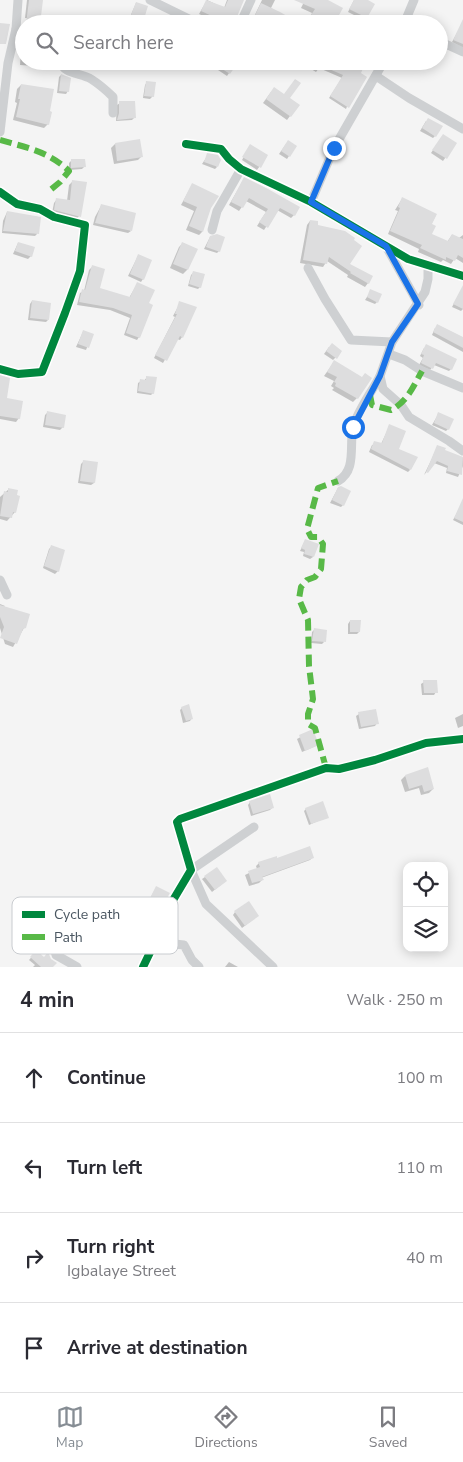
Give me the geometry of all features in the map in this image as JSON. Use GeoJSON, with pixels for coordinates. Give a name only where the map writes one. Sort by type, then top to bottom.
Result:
{"type":"FeatureCollection","features":[{"type":"Feature","properties":{"kind":"street"},"geometry":{"type":"LineString","coordinates":[[18,0],[19,15]]}},
{"type":"Feature","properties":{"kind":"street"},"geometry":{"type":"LineString","coordinates":[[150,0],[181,15]]}},
{"type":"Feature","properties":{"kind":"street"},"geometry":{"type":"LineString","coordinates":[[244,15],[251,0]]}},
{"type":"Feature","properties":{"kind":"street"},"geometry":{"type":"LineString","coordinates":[[408,15],[414,0]]}},
{"type":"Feature","properties":{"kind":"street"},"geometry":{"type":"LineString","coordinates":[[0,132],[4,63],[15,41]]}},
{"type":"Feature","properties":{"kind":"street"},"geometry":{"type":"LineString","coordinates":[[448,46],[463,52]]}},
{"type":"Feature","properties":{"kind":"street"},"geometry":{"type":"LineString","coordinates":[[68,70],[88,78],[104,88],[113,98],[113,113]]}},
{"type":"Feature","properties":{"kind":"street"},"geometry":{"type":"LineString","coordinates":[[311,202],[334,148],[379,70]]}},
{"type":"Feature","properties":{"kind":"street"},"geometry":{"type":"LineString","coordinates":[[376,76],[408,98],[463,129]]}},
{"type":"Feature","properties":{"kind":"street"},"geometry":{"type":"LineString","coordinates":[[186,144],[221,149],[241,169],[311,202],[408,259],[463,276]]}},
{"type":"Feature","properties":{"kind":"street"},"geometry":{"type":"LineString","coordinates":[[212,230],[217,212],[241,169]]}},
{"type":"Feature","properties":{"kind":"street"},"geometry":{"type":"LineString","coordinates":[[0,192],[17,204],[40,209],[54,217],[85,225],[80,271],[42,372],[18,374],[0,369]]}},
{"type":"Feature","properties":{"kind":"street"},"geometry":{"type":"LineString","coordinates":[[386,246],[418,304]]}},
{"type":"Feature","properties":{"kind":"street"},"geometry":{"type":"LineString","coordinates":[[338,481],[347,474],[350,467],[353,427],[380,376],[392,342],[425,292],[428,266]]}},
{"type":"Feature","properties":{"kind":"street"},"geometry":{"type":"LineString","coordinates":[[308,268],[351,340],[392,342]]}},
{"type":"Feature","properties":{"kind":"street"},"geometry":{"type":"LineString","coordinates":[[389,354],[405,360],[422,372],[463,388]]}},
{"type":"Feature","properties":{"kind":"street"},"geometry":{"type":"LineString","coordinates":[[380,376],[383,389],[401,405],[409,417],[450,440],[463,451]]}},
{"type":"Feature","properties":{"kind":"street"},"geometry":{"type":"LineString","coordinates":[[0,580],[7,594]]}},
{"type":"Feature","properties":{"kind":"street"},"geometry":{"type":"LineString","coordinates":[[274,967],[206,904],[191,870],[177,822],[185,815],[220,806],[326,768],[339,769],[426,744],[463,739]]}},
{"type":"Feature","properties":{"kind":"street"},"geometry":{"type":"LineString","coordinates":[[175,897],[191,870],[254,827]]}},
{"type":"Feature","properties":{"kind":"street"},"geometry":{"type":"LineString","coordinates":[[178,945],[184,946],[192,960],[199,967]]}},
{"type":"Feature","properties":{"kind":"street"},"geometry":{"type":"LineString","coordinates":[[56,954],[77,967]]}},
{"type":"Feature","properties":{"kind":"street"},"geometry":{"type":"LineString","coordinates":[[143,967],[149,954]]}},
{"type":"Feature","properties":{"kind":"building"},"geometry":{"type":"Polygon","coordinates":[[[29,0],[43,0],[41,15],[27,15],[29,0]]]}},
{"type":"Feature","properties":{"kind":"building"},"geometry":{"type":"Polygon","coordinates":[[[206,0],[225,7],[228,0],[244,0],[238,15],[210,15],[201,11],[206,0]]]}},
{"type":"Feature","properties":{"kind":"building"},"geometry":{"type":"Polygon","coordinates":[[[294,0],[328,0],[343,8],[339,15],[311,15],[315,9],[294,0]]]}},
{"type":"Feature","properties":{"kind":"building"},"geometry":{"type":"Polygon","coordinates":[[[354,0],[368,0],[375,4],[369,15],[361,15],[349,9],[354,0]]]}},
{"type":"Feature","properties":{"kind":"building"},"geometry":{"type":"Polygon","coordinates":[[[136,2],[148,6],[145,15],[131,15],[136,2]]]}},
{"type":"Feature","properties":{"kind":"building"},"geometry":{"type":"Polygon","coordinates":[[[261,3],[285,15],[255,15],[261,3]]]}},
{"type":"Feature","properties":{"kind":"building"},"geometry":{"type":"Polygon","coordinates":[[[463,19],[463,44],[453,40],[463,19]]]}},
{"type":"Feature","properties":{"kind":"building"},"geometry":{"type":"Polygon","coordinates":[[[0,23],[10,24],[6,44],[0,44],[0,23]]]}},
{"type":"Feature","properties":{"kind":"building"},"geometry":{"type":"Polygon","coordinates":[[[224,70],[233,70],[230,74],[224,70]]]}},
{"type":"Feature","properties":{"kind":"building"},"geometry":{"type":"Polygon","coordinates":[[[331,70],[362,70],[361,73],[367,77],[349,108],[330,96],[343,75],[331,70]]]}},
{"type":"Feature","properties":{"kind":"building"},"geometry":{"type":"Polygon","coordinates":[[[61,74],[71,78],[69,92],[59,91],[61,74]]]}},
{"type":"Feature","properties":{"kind":"building"},"geometry":{"type":"Polygon","coordinates":[[[295,79],[301,83],[290,98],[300,105],[291,117],[266,99],[274,87],[284,94],[295,79]]]}},
{"type":"Feature","properties":{"kind":"building"},"geometry":{"type":"Polygon","coordinates":[[[146,81],[156,82],[154,97],[144,96],[146,81]]]}},
{"type":"Feature","properties":{"kind":"building"},"geometry":{"type":"Polygon","coordinates":[[[21,84],[54,89],[49,125],[16,117],[21,84]]]}},
{"type":"Feature","properties":{"kind":"building"},"geometry":{"type":"Polygon","coordinates":[[[119,101],[135,101],[136,118],[117,120],[119,101]]]}},
{"type":"Feature","properties":{"kind":"building"},"geometry":{"type":"Polygon","coordinates":[[[428,118],[443,126],[436,137],[422,128],[428,118]]]}},
{"type":"Feature","properties":{"kind":"building"},"geometry":{"type":"Polygon","coordinates":[[[443,134],[457,143],[447,159],[432,150],[443,134]]]}},
{"type":"Feature","properties":{"kind":"building"},"geometry":{"type":"Polygon","coordinates":[[[140,139],[143,157],[117,161],[115,143],[140,139]]]}},
{"type":"Feature","properties":{"kind":"building"},"geometry":{"type":"Polygon","coordinates":[[[288,140],[297,146],[290,157],[281,151],[288,140]]]}},
{"type":"Feature","properties":{"kind":"building"},"geometry":{"type":"Polygon","coordinates":[[[250,144],[268,155],[261,168],[242,157],[250,144]]]}},
{"type":"Feature","properties":{"kind":"building"},"geometry":{"type":"Polygon","coordinates":[[[207,153],[218,155],[221,160],[218,167],[204,162],[207,153]]]}},
{"type":"Feature","properties":{"kind":"building"},"geometry":{"type":"Polygon","coordinates":[[[71,159],[85,159],[86,167],[71,168],[71,159]]]}},
{"type":"Feature","properties":{"kind":"building"},"geometry":{"type":"Polygon","coordinates":[[[244,177],[300,207],[295,216],[280,208],[268,228],[259,222],[268,209],[249,198],[243,208],[231,202],[244,177]]]}},
{"type":"Feature","properties":{"kind":"building"},"geometry":{"type":"Polygon","coordinates":[[[72,180],[87,182],[81,217],[54,210],[56,198],[70,200],[72,180]]]}},
{"type":"Feature","properties":{"kind":"building"},"geometry":{"type":"Polygon","coordinates":[[[192,183],[219,196],[211,208],[203,232],[189,226],[197,207],[183,201],[192,183]]]}},
{"type":"Feature","properties":{"kind":"building"},"geometry":{"type":"Polygon","coordinates":[[[402,197],[437,214],[432,224],[436,226],[432,234],[448,241],[452,234],[463,239],[463,258],[458,255],[455,261],[446,257],[446,260],[420,248],[422,245],[390,231],[400,208],[398,207],[402,197]]]}},
{"type":"Feature","properties":{"kind":"building"},"geometry":{"type":"Polygon","coordinates":[[[101,204],[136,213],[132,231],[95,223],[101,204]]]}},
{"type":"Feature","properties":{"kind":"building"},"geometry":{"type":"Polygon","coordinates":[[[7,211],[41,217],[39,234],[3,231],[7,211]]]}},
{"type":"Feature","properties":{"kind":"building"},"geometry":{"type":"Polygon","coordinates":[[[310,220],[318,221],[318,225],[345,231],[355,238],[354,240],[362,246],[350,264],[373,276],[369,284],[350,273],[329,257],[327,264],[303,260],[310,220]]]}},
{"type":"Feature","properties":{"kind":"building"},"geometry":{"type":"Polygon","coordinates":[[[217,234],[225,237],[220,252],[206,247],[210,236],[217,234]]]}},
{"type":"Feature","properties":{"kind":"building"},"geometry":{"type":"Polygon","coordinates":[[[18,242],[35,247],[32,257],[15,251],[18,242]]]}},
{"type":"Feature","properties":{"kind":"building"},"geometry":{"type":"Polygon","coordinates":[[[182,242],[198,249],[188,270],[173,264],[182,242]]]}},
{"type":"Feature","properties":{"kind":"building"},"geometry":{"type":"Polygon","coordinates":[[[138,254],[152,260],[144,280],[130,274],[138,254]]]}},
{"type":"Feature","properties":{"kind":"building"},"geometry":{"type":"Polygon","coordinates":[[[92,265],[105,269],[100,288],[130,297],[137,282],[155,290],[149,303],[153,305],[140,338],[126,333],[132,315],[113,308],[79,302],[82,289],[85,290],[92,265]]]}},
{"type":"Feature","properties":{"kind":"building"},"geometry":{"type":"Polygon","coordinates":[[[193,271],[205,274],[201,288],[189,284],[193,271]]]}},
{"type":"Feature","properties":{"kind":"building"},"geometry":{"type":"Polygon","coordinates":[[[463,285],[463,309],[453,304],[463,285]]]}},
{"type":"Feature","properties":{"kind":"building"},"geometry":{"type":"Polygon","coordinates":[[[370,289],[382,294],[378,303],[367,297],[370,289]]]}},
{"type":"Feature","properties":{"kind":"building"},"geometry":{"type":"Polygon","coordinates":[[[32,300],[51,303],[49,320],[30,318],[32,300]]]}},
{"type":"Feature","properties":{"kind":"building"},"geometry":{"type":"Polygon","coordinates":[[[179,301],[197,307],[183,338],[180,336],[167,361],[155,355],[177,314],[175,314],[179,301]]]}},
{"type":"Feature","properties":{"kind":"building"},"geometry":{"type":"Polygon","coordinates":[[[437,324],[463,337],[463,348],[433,332],[437,324]]]}},
{"type":"Feature","properties":{"kind":"building"},"geometry":{"type":"Polygon","coordinates":[[[83,330],[94,334],[89,348],[78,344],[83,330]]]}},
{"type":"Feature","properties":{"kind":"building"},"geometry":{"type":"Polygon","coordinates":[[[332,343],[342,351],[337,359],[326,351],[332,343]]]}},
{"type":"Feature","properties":{"kind":"building"},"geometry":{"type":"Polygon","coordinates":[[[426,344],[457,359],[452,370],[436,363],[433,369],[421,363],[424,355],[421,354],[426,344]]]}},
{"type":"Feature","properties":{"kind":"building"},"geometry":{"type":"Polygon","coordinates":[[[334,360],[362,377],[365,373],[372,378],[358,399],[335,386],[336,383],[334,382],[337,377],[327,372],[334,360]]]}},
{"type":"Feature","properties":{"kind":"building"},"geometry":{"type":"Polygon","coordinates":[[[0,375],[10,378],[7,398],[23,401],[20,419],[0,416],[0,375]]]}},
{"type":"Feature","properties":{"kind":"building"},"geometry":{"type":"Polygon","coordinates":[[[146,376],[157,377],[154,394],[138,391],[140,379],[146,380],[146,376]]]}},
{"type":"Feature","properties":{"kind":"building"},"geometry":{"type":"Polygon","coordinates":[[[47,411],[66,415],[64,428],[45,425],[47,411]]]}},
{"type":"Feature","properties":{"kind":"building"},"geometry":{"type":"Polygon","coordinates":[[[438,412],[454,419],[449,430],[434,423],[438,412]]]}},
{"type":"Feature","properties":{"kind":"building"},"geometry":{"type":"Polygon","coordinates":[[[389,424],[406,431],[399,449],[418,457],[411,470],[371,449],[374,441],[382,443],[389,424]]]}},
{"type":"Feature","properties":{"kind":"building"},"geometry":{"type":"Polygon","coordinates":[[[437,445],[463,457],[462,475],[447,471],[448,466],[437,461],[428,473],[426,472],[437,445]]]}},
{"type":"Feature","properties":{"kind":"building"},"geometry":{"type":"Polygon","coordinates":[[[83,460],[98,462],[95,483],[80,481],[83,460]]]}},
{"type":"Feature","properties":{"kind":"building"},"geometry":{"type":"Polygon","coordinates":[[[341,486],[351,491],[344,506],[332,500],[338,487],[341,486]]]}},
{"type":"Feature","properties":{"kind":"building"},"geometry":{"type":"Polygon","coordinates":[[[8,488],[18,490],[17,495],[20,496],[16,513],[13,512],[12,518],[0,516],[4,491],[8,492],[8,488]]]}},
{"type":"Feature","properties":{"kind":"building"},"geometry":{"type":"Polygon","coordinates":[[[463,498],[463,522],[454,518],[463,498]]]}},
{"type":"Feature","properties":{"kind":"building"},"geometry":{"type":"Polygon","coordinates":[[[305,539],[319,544],[314,557],[304,554],[305,550],[301,548],[305,539]]]}},
{"type":"Feature","properties":{"kind":"building"},"geometry":{"type":"Polygon","coordinates":[[[51,545],[65,550],[59,572],[44,566],[51,545]]]}},
{"type":"Feature","properties":{"kind":"building"},"geometry":{"type":"Polygon","coordinates":[[[0,605],[30,614],[26,628],[23,629],[17,644],[0,638],[4,627],[0,617],[0,605]]]}},
{"type":"Feature","properties":{"kind":"building"},"geometry":{"type":"Polygon","coordinates":[[[350,620],[361,620],[360,632],[350,632],[350,620]]]}},
{"type":"Feature","properties":{"kind":"building"},"geometry":{"type":"Polygon","coordinates":[[[314,628],[327,630],[326,642],[312,641],[314,628]]]}},
{"type":"Feature","properties":{"kind":"building"},"geometry":{"type":"Polygon","coordinates":[[[423,680],[437,680],[438,693],[424,693],[423,680]]]}},
{"type":"Feature","properties":{"kind":"building"},"geometry":{"type":"Polygon","coordinates":[[[189,704],[193,719],[186,721],[181,707],[189,704]]]}},
{"type":"Feature","properties":{"kind":"building"},"geometry":{"type":"Polygon","coordinates":[[[376,709],[379,724],[361,727],[358,712],[376,709]]]}},
{"type":"Feature","properties":{"kind":"building"},"geometry":{"type":"Polygon","coordinates":[[[313,729],[319,745],[305,751],[299,735],[313,729]]]}},
{"type":"Feature","properties":{"kind":"building"},"geometry":{"type":"Polygon","coordinates":[[[428,767],[434,789],[424,792],[422,785],[409,789],[405,775],[428,767]]]}},
{"type":"Feature","properties":{"kind":"building"},"geometry":{"type":"Polygon","coordinates":[[[270,794],[274,808],[253,814],[249,801],[270,794]]]}},
{"type":"Feature","properties":{"kind":"building"},"geometry":{"type":"Polygon","coordinates":[[[323,801],[329,818],[311,824],[305,808],[323,801]]]}},
{"type":"Feature","properties":{"kind":"building"},"geometry":{"type":"Polygon","coordinates":[[[310,846],[314,858],[262,877],[264,880],[252,883],[248,871],[260,867],[258,862],[277,856],[277,858],[310,846]]]}},
{"type":"Feature","properties":{"kind":"building"},"geometry":{"type":"Polygon","coordinates":[[[217,867],[227,881],[215,890],[204,876],[217,867]]]}},
{"type":"Feature","properties":{"kind":"building"},"geometry":{"type":"Polygon","coordinates":[[[156,886],[170,893],[168,897],[150,897],[156,886]]]}},
{"type":"Feature","properties":{"kind":"building"},"geometry":{"type":"Polygon","coordinates":[[[249,901],[259,916],[245,926],[234,911],[249,901]]]}},
{"type":"Feature","properties":{"kind":"building"},"geometry":{"type":"Polygon","coordinates":[[[33,954],[41,954],[44,957],[49,954],[51,959],[57,963],[53,967],[41,967],[30,957],[33,954]]]}},
{"type":"Feature","properties":{"kind":"marked path"},"geometry":{"type":"LineString","coordinates":[[0,140],[28,148],[54,159],[69,171],[48,192]]}},
{"type":"Feature","properties":{"kind":"marked path"},"geometry":{"type":"LineString","coordinates":[[370,395],[372,405],[391,410],[397,407],[405,398],[422,371]]}},
{"type":"Feature","properties":{"kind":"marked path"},"geometry":{"type":"LineString","coordinates":[[326,768],[315,728],[308,724],[308,714],[313,699],[309,666],[308,620],[299,599],[301,587],[307,580],[315,577],[321,569],[323,544],[318,537],[311,537],[307,529],[318,488],[338,481]]}},
{"type":"Feature","properties":{"kind":"cycle path"},"geometry":{"type":"LineString","coordinates":[[186,144],[221,149],[241,169],[311,202],[408,259],[463,276]]}},
{"type":"Feature","properties":{"kind":"cycle path"},"geometry":{"type":"LineString","coordinates":[[0,192],[17,204],[40,209],[54,217],[85,225],[80,271],[42,372],[18,374],[0,369]]}},
{"type":"Feature","properties":{"kind":"cycle path"},"geometry":{"type":"LineString","coordinates":[[175,897],[191,870],[177,822],[180,819],[326,768],[339,769],[375,760],[426,743],[463,739]]}},
{"type":"Feature","properties":{"kind":"cycle path"},"geometry":{"type":"LineString","coordinates":[[143,967],[149,954]]}},
{"type":"Feature","properties":{"kind":"route"},"geometry":{"type":"LineString","coordinates":[[334,148],[311,202],[386,246],[418,304],[392,342],[380,376],[353,427]]}}]}
